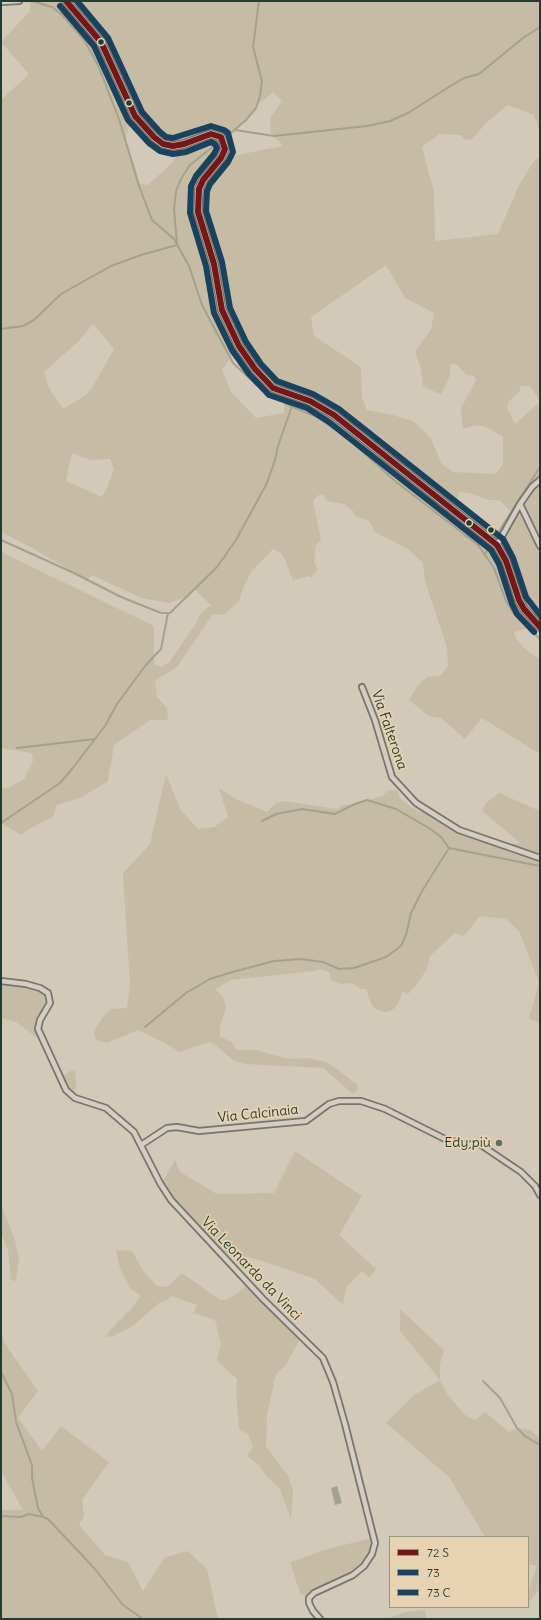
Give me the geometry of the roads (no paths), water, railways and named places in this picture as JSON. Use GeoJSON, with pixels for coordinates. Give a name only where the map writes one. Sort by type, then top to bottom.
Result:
{"type":"FeatureCollection","features":[{"type":"Feature","properties":{"kind":"main road"},"geometry":{"type":"LineString","coordinates":[[66,1],[101,42],[135,116],[154,137],[163,144],[173,146],[184,144],[210,134],[221,137],[224,149],[222,158],[203,180],[199,189],[198,212],[214,264],[222,310],[239,346],[255,369],[273,388],[310,401],[334,415],[497,545],[506,561],[519,600],[524,609],[540,627]]}},
{"type":"Feature","properties":{"kind":"street"},"geometry":{"type":"LineString","coordinates":[[1,2],[19,1]]}},
{"type":"Feature","properties":{"kind":"street"},"geometry":{"type":"LineString","coordinates":[[497,545],[520,504],[532,487],[540,480]]}},
{"type":"Feature","properties":{"kind":"street"},"geometry":{"type":"LineString","coordinates":[[520,504],[540,546]]}},
{"type":"Feature","properties":{"kind":"street","name":"Via Falterona"},"geometry":{"type":"LineString","coordinates":[[362,687],[392,777],[416,802],[459,830],[540,858]]}},
{"type":"Feature","properties":{"kind":"street","name":"Via Leonardo da Vinci"},"geometry":{"type":"LineString","coordinates":[[1,981],[26,984],[40,988],[48,994],[50,1003],[40,1020],[38,1029],[66,1090],[75,1098],[98,1104],[110,1110],[134,1132],[142,1145],[160,1183],[171,1200],[263,1299],[324,1358],[334,1382],[375,1543],[372,1554],[364,1566],[353,1576],[314,1592],[309,1598],[309,1603],[313,1611],[320,1619]]}},
{"type":"Feature","properties":{"kind":"street","name":"Via Calcinaia"},"geometry":{"type":"LineString","coordinates":[[142,1145],[167,1128],[177,1127],[199,1131],[306,1121],[329,1104],[339,1101],[361,1102],[385,1109],[445,1139],[468,1145],[478,1143],[521,1172],[535,1186],[540,1195]]}},
{"type":"Feature","properties":{"kind":"waterway"},"geometry":{"type":"LineString","coordinates":[[32,1],[52,7],[61,14],[84,40],[98,65],[119,119],[139,186],[152,220],[174,239],[189,266],[202,305],[233,363],[262,390],[286,404],[317,417],[334,429],[354,444],[395,481],[478,545],[494,568],[506,601],[514,614],[540,639]]}},
{"type":"Feature","properties":{"kind":"waterway"},"geometry":{"type":"LineString","coordinates":[[224,139],[246,120],[256,108],[260,96],[262,81],[253,47],[259,1]]}},
{"type":"Feature","properties":{"kind":"waterway"},"geometry":{"type":"LineString","coordinates":[[235,130],[274,136],[367,126],[390,121],[408,113],[464,78],[479,74],[523,38],[540,27]]}},
{"type":"Feature","properties":{"kind":"waterway"},"geometry":{"type":"LineString","coordinates":[[177,244],[174,209],[176,191],[181,179],[190,165],[220,141]]}},
{"type":"Feature","properties":{"kind":"waterway"},"geometry":{"type":"LineString","coordinates":[[1,329],[23,326],[34,320],[61,294],[111,266],[141,255],[177,245]]}},
{"type":"Feature","properties":{"kind":"waterway"},"geometry":{"type":"LineString","coordinates":[[1,540],[74,573],[121,597],[161,613],[170,613],[217,567],[236,540],[267,483],[292,406]]}},
{"type":"Feature","properties":{"kind":"waterway"},"geometry":{"type":"LineString","coordinates":[[494,539],[540,467]]}},
{"type":"Feature","properties":{"kind":"waterway"},"geometry":{"type":"LineString","coordinates":[[485,554],[491,543]]}},
{"type":"Feature","properties":{"kind":"waterway"},"geometry":{"type":"LineString","coordinates":[[1,823],[60,783],[72,769],[105,726],[117,704],[145,666],[161,649],[168,613]]}},
{"type":"Feature","properties":{"kind":"waterway"},"geometry":{"type":"LineString","coordinates":[[17,748],[95,739]]}},
{"type":"Feature","properties":{"kind":"waterway"},"geometry":{"type":"LineString","coordinates":[[262,821],[276,814],[302,809],[335,814],[367,800],[396,809],[429,828],[441,837],[449,848]]}},
{"type":"Feature","properties":{"kind":"waterway"},"geometry":{"type":"LineString","coordinates":[[449,848],[540,866]]}},
{"type":"Feature","properties":{"kind":"waterway"},"geometry":{"type":"LineString","coordinates":[[145,1027],[186,993],[210,979],[229,973],[274,961],[301,959],[323,962],[339,969],[354,968],[386,957],[401,946],[406,935],[411,913],[422,891],[449,848]]}},
{"type":"Feature","properties":{"kind":"waterway"},"geometry":{"type":"LineString","coordinates":[[1,1372],[12,1394],[16,1422],[32,1465],[32,1478],[38,1508],[43,1517],[48,1519],[95,1569],[123,1605],[143,1619]]}},
{"type":"Feature","properties":{"kind":"waterway"},"geometry":{"type":"LineString","coordinates":[[483,1381],[500,1398],[517,1428],[525,1436],[540,1445]]}},
{"type":"Feature","properties":{"kind":"waterway"},"geometry":{"type":"LineString","coordinates":[[1,1516],[21,1517],[29,1514],[43,1517]]}},
{"type":"Feature","properties":{"kind":"place","name":"Edy più"},"geometry":{"type":"Point","coordinates":[499,1143]}}]}
